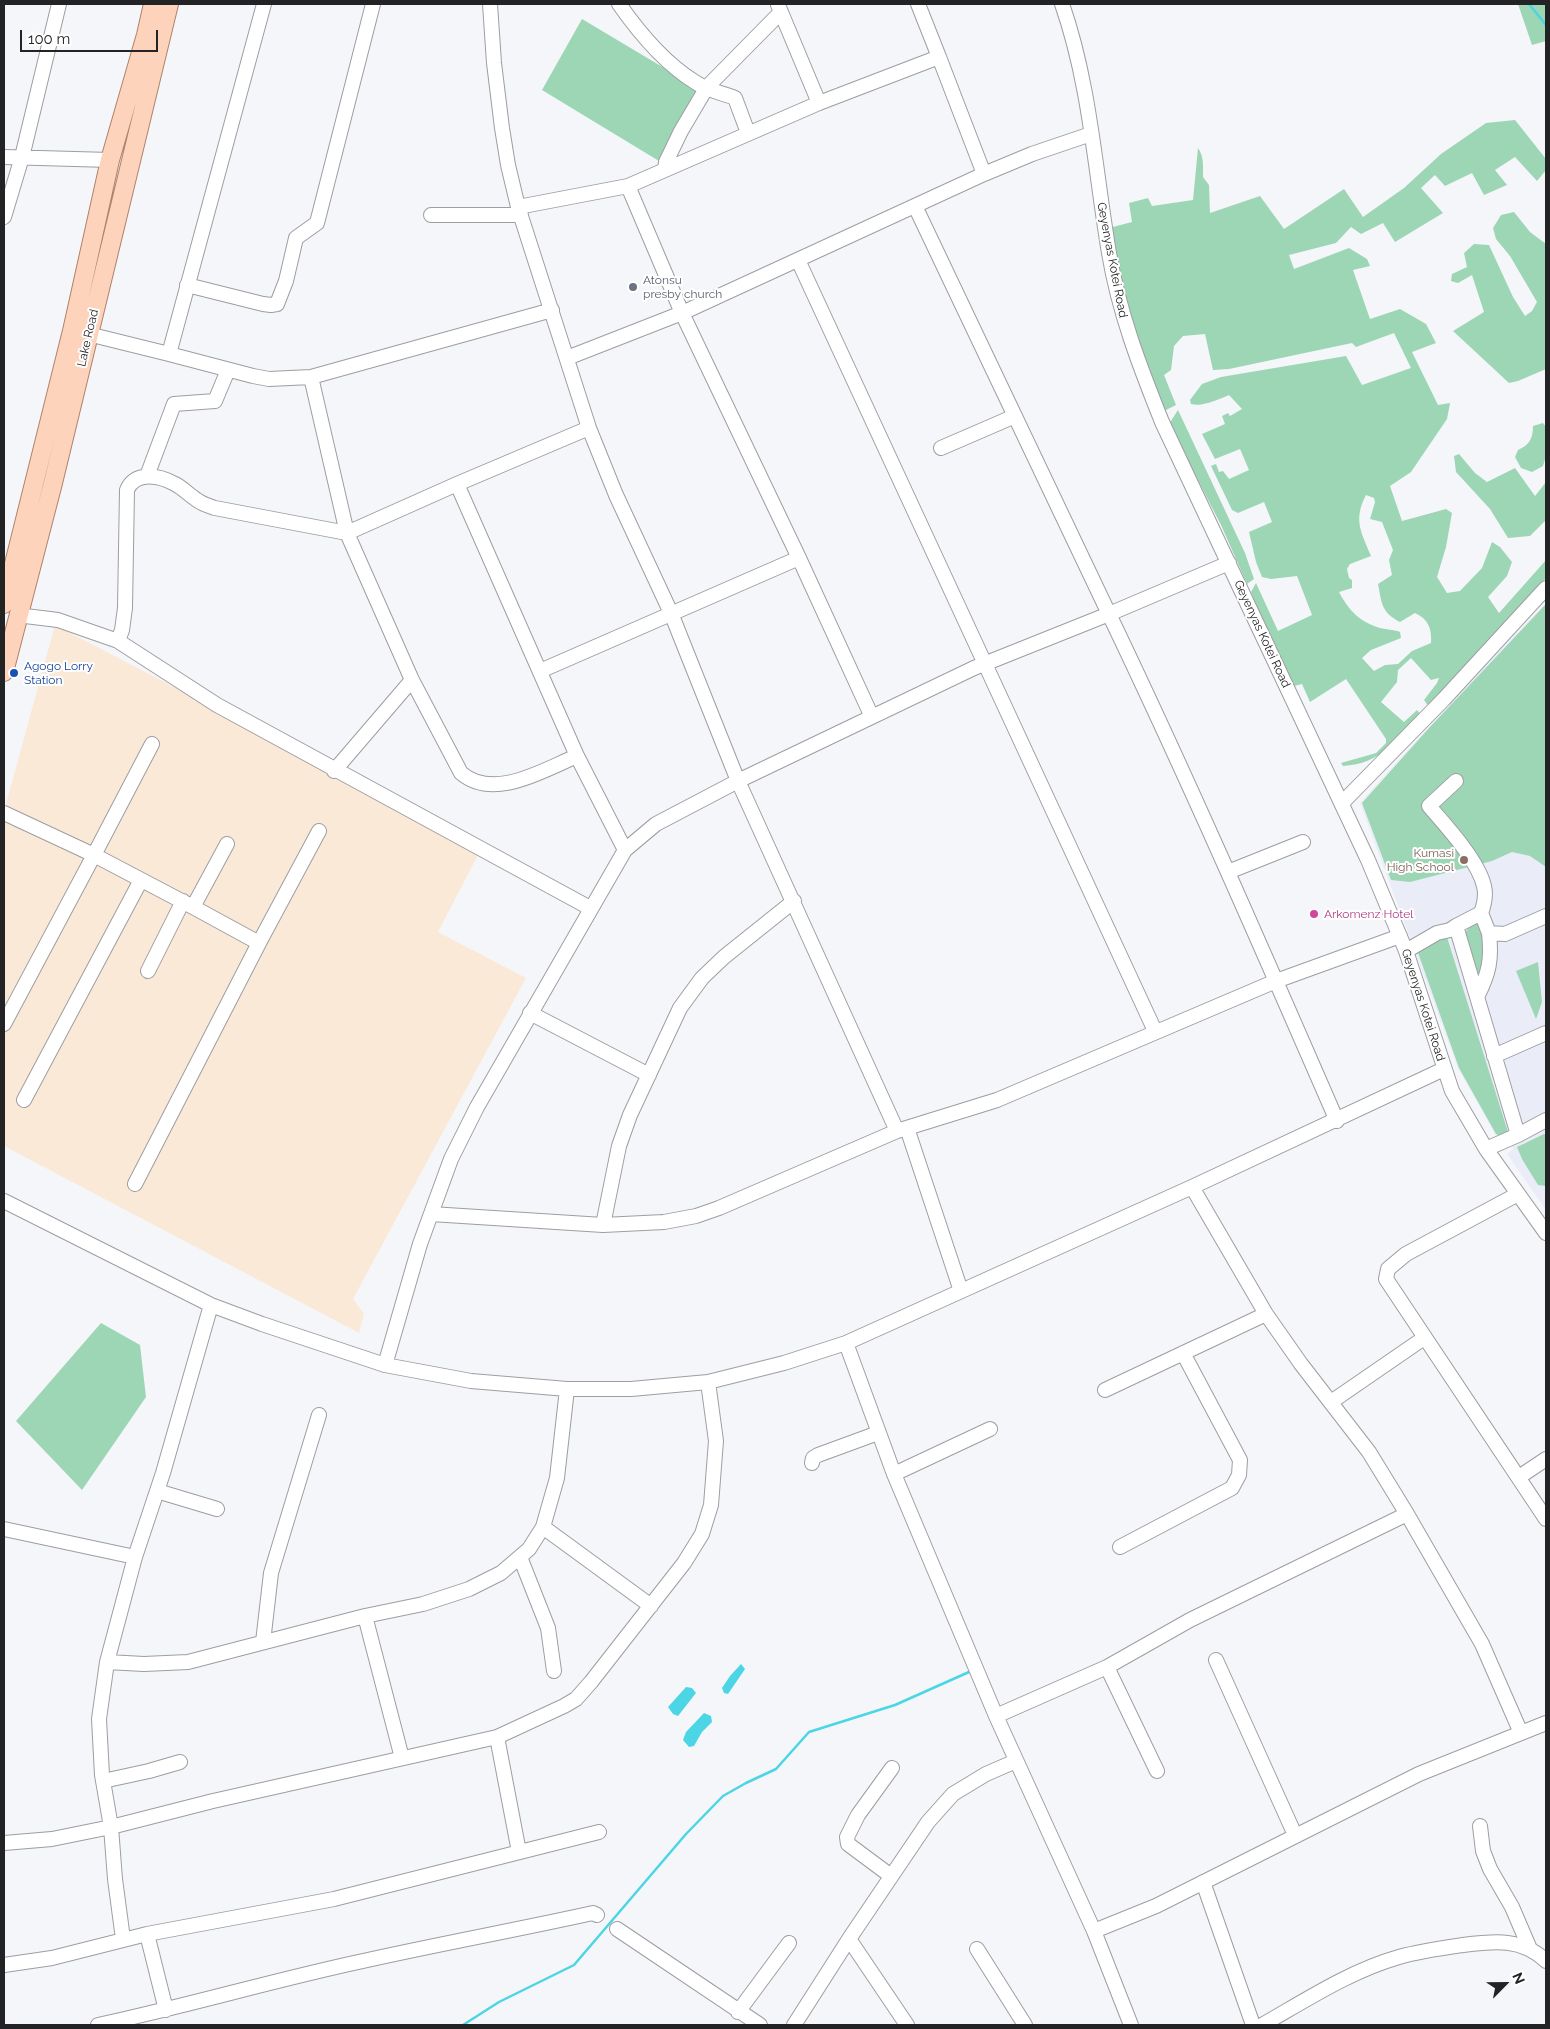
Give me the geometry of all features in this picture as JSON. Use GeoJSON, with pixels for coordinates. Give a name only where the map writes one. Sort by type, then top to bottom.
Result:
{"type":"FeatureCollection","features":[{"type":"Feature","properties":{"kind":"main road","name":"Lake Road"},"geometry":{"type":"LineString","coordinates":[[4,604],[72,330],[110,160],[153,4]]}},
{"type":"Feature","properties":{"kind":"main road","name":"Lake Road"},"geometry":{"type":"LineString","coordinates":[[4,672],[53,484],[169,4]]}},
{"type":"Feature","properties":{"kind":"street"},"geometry":{"type":"LineString","coordinates":[[4,217],[22,157],[59,4]]}},
{"type":"Feature","properties":{"kind":"street"},"geometry":{"type":"LineString","coordinates":[[168,354],[264,4]]}},
{"type":"Feature","properties":{"kind":"street"},"geometry":{"type":"LineString","coordinates":[[187,286],[263,304],[277,304],[286,281],[296,238],[316,223],[373,4]]}},
{"type":"Feature","properties":{"kind":"street"},"geometry":{"type":"LineString","coordinates":[[490,4],[494,62],[508,165],[519,211],[589,428],[616,495],[671,614],[738,781],[902,1129],[961,1291]]}},
{"type":"Feature","properties":{"kind":"street"},"geometry":{"type":"LineString","coordinates":[[619,4],[635,26],[663,57],[696,83],[735,98],[748,133]]}},
{"type":"Feature","properties":{"kind":"street"},"geometry":{"type":"LineString","coordinates":[[918,4],[984,174]]}},
{"type":"Feature","properties":{"kind":"street","name":"Geyenyas Kotei Road"},"geometry":{"type":"LineString","coordinates":[[1062,4],[1083,84],[1109,255],[1127,332],[1162,422],[1342,803],[1400,936],[1444,1069],[1463,1113],[1486,1149],[1546,1233]]}},
{"type":"Feature","properties":{"kind":"street"},"geometry":{"type":"LineString","coordinates":[[665,170],[666,162],[681,130],[707,87],[779,8],[819,103]]}},
{"type":"Feature","properties":{"kind":"street"},"geometry":{"type":"LineString","coordinates":[[431,215],[519,211],[628,186],[819,103],[938,57]]}},
{"type":"Feature","properties":{"kind":"street"},"geometry":{"type":"LineString","coordinates":[[567,358],[682,312],[984,174],[1032,154],[1092,134]]}},
{"type":"Feature","properties":{"kind":"street"},"geometry":{"type":"LineString","coordinates":[[4,157],[110,160]]}},
{"type":"Feature","properties":{"kind":"street"},"geometry":{"type":"LineString","coordinates":[[628,186],[682,312],[872,716]]}},
{"type":"Feature","properties":{"kind":"street"},"geometry":{"type":"LineString","coordinates":[[915,206],[1158,717],[1337,1121]]}},
{"type":"Feature","properties":{"kind":"street"},"geometry":{"type":"LineString","coordinates":[[798,260],[1155,1031]]}},
{"type":"Feature","properties":{"kind":"street"},"geometry":{"type":"LineString","coordinates":[[72,330],[269,379],[311,377],[552,310]]}},
{"type":"Feature","properties":{"kind":"street"},"geometry":{"type":"LineString","coordinates":[[147,476],[174,404],[215,401],[228,370]]}},
{"type":"Feature","properties":{"kind":"street"},"geometry":{"type":"LineString","coordinates":[[311,377],[348,532],[412,680],[461,773],[470,780],[485,785],[498,785],[512,782],[577,756]]}},
{"type":"Feature","properties":{"kind":"street"},"geometry":{"type":"LineString","coordinates":[[941,448],[1015,416]]}},
{"type":"Feature","properties":{"kind":"street"},"geometry":{"type":"LineString","coordinates":[[118,641],[122,630],[125,608],[127,490],[133,480],[147,476],[174,484],[198,502],[215,508],[348,532],[589,428]]}},
{"type":"Feature","properties":{"kind":"street"},"geometry":{"type":"LineString","coordinates":[[457,484],[577,756],[625,850]]}},
{"type":"Feature","properties":{"kind":"street"},"geometry":{"type":"LineString","coordinates":[[540,672],[799,558]]}},
{"type":"Feature","properties":{"kind":"street"},"geometry":{"type":"LineString","coordinates":[[385,1365],[420,1244],[450,1160],[477,1106],[625,850],[656,824],[738,781],[872,716],[984,664],[1229,563]]}},
{"type":"Feature","properties":{"kind":"street"},"geometry":{"type":"LineString","coordinates":[[1342,803],[1444,699],[1546,588]]}},
{"type":"Feature","properties":{"kind":"street"},"geometry":{"type":"LineString","coordinates":[[18,615],[58,620],[118,641],[216,705],[590,908]]}},
{"type":"Feature","properties":{"kind":"street"},"geometry":{"type":"LineString","coordinates":[[334,770],[412,680]]}},
{"type":"Feature","properties":{"kind":"street"},"geometry":{"type":"LineString","coordinates":[[4,1024],[152,744]]}},
{"type":"Feature","properties":{"kind":"street"},"geometry":{"type":"LineString","coordinates":[[1456,781],[1430,806],[1455,837],[1476,868],[1484,886],[1481,912],[1489,933],[1491,956],[1484,982],[1477,997]]}},
{"type":"Feature","properties":{"kind":"street"},"geometry":{"type":"LineString","coordinates":[[4,813],[94,855],[259,943]]}},
{"type":"Feature","properties":{"kind":"street"},"geometry":{"type":"LineString","coordinates":[[135,1184],[319,831]]}},
{"type":"Feature","properties":{"kind":"street"},"geometry":{"type":"LineString","coordinates":[[1228,872],[1303,842]]}},
{"type":"Feature","properties":{"kind":"street"},"geometry":{"type":"LineString","coordinates":[[148,971],[226,844]]}},
{"type":"Feature","properties":{"kind":"street"},"geometry":{"type":"LineString","coordinates":[[24,1100],[141,880]]}},
{"type":"Feature","properties":{"kind":"street"},"geometry":{"type":"LineString","coordinates":[[603,1225],[619,1146],[630,1115],[680,1008],[702,978],[747,937],[794,901]]}},
{"type":"Feature","properties":{"kind":"street"},"geometry":{"type":"LineString","coordinates":[[1406,951],[1437,933],[1450,930],[1481,912]]}},
{"type":"Feature","properties":{"kind":"street"},"geometry":{"type":"LineString","coordinates":[[1489,933],[1505,934],[1546,916]]}},
{"type":"Feature","properties":{"kind":"street"},"geometry":{"type":"LineString","coordinates":[[1456,926],[1518,1135]]}},
{"type":"Feature","properties":{"kind":"street"},"geometry":{"type":"LineString","coordinates":[[431,1214],[603,1225],[664,1222],[696,1216],[719,1208],[902,1129],[997,1100],[1276,981],[1400,936]]}},
{"type":"Feature","properties":{"kind":"street"},"geometry":{"type":"LineString","coordinates":[[530,1013],[649,1075]]}},
{"type":"Feature","properties":{"kind":"street"},"geometry":{"type":"LineString","coordinates":[[1494,1056],[1546,1033]]}},
{"type":"Feature","properties":{"kind":"street"},"geometry":{"type":"LineString","coordinates":[[4,1201],[210,1305],[385,1365],[471,1381],[567,1389],[631,1389],[708,1382],[784,1363],[846,1343],[1337,1121],[1444,1069]]}},
{"type":"Feature","properties":{"kind":"street"},"geometry":{"type":"LineString","coordinates":[[1486,1149],[1546,1120]]}},
{"type":"Feature","properties":{"kind":"street"},"geometry":{"type":"LineString","coordinates":[[1192,1187],[1266,1314],[1301,1364],[1369,1452],[1407,1514],[1482,1644],[1521,1733]]}},
{"type":"Feature","properties":{"kind":"street"},"geometry":{"type":"LineString","coordinates":[[1518,1194],[1406,1254],[1388,1269],[1386,1279],[1546,1518]]}},
{"type":"Feature","properties":{"kind":"street"},"geometry":{"type":"LineString","coordinates":[[123,1939],[115,1879],[111,1827],[103,1780],[99,1719],[108,1662],[136,1557],[158,1492],[210,1305]]}},
{"type":"Feature","properties":{"kind":"street"},"geometry":{"type":"LineString","coordinates":[[1105,1390],[1266,1314]]}},
{"type":"Feature","properties":{"kind":"street"},"geometry":{"type":"LineString","coordinates":[[1330,1402],[1424,1338]]}},
{"type":"Feature","properties":{"kind":"street"},"geometry":{"type":"LineString","coordinates":[[846,1343],[894,1474],[996,1716],[1094,1931],[1131,2025]]}},
{"type":"Feature","properties":{"kind":"street"},"geometry":{"type":"LineString","coordinates":[[1120,1546],[1232,1488],[1239,1474],[1240,1460],[1183,1353]]}},
{"type":"Feature","properties":{"kind":"street"},"geometry":{"type":"LineString","coordinates":[[4,1843],[52,1839],[111,1827],[213,1801],[496,1737],[576,1699],[684,1563],[702,1534],[711,1505],[716,1442],[708,1382]]}},
{"type":"Feature","properties":{"kind":"street"},"geometry":{"type":"LineString","coordinates":[[108,1662],[144,1664],[188,1662],[364,1616],[423,1604],[469,1589],[502,1574],[529,1549],[543,1527],[557,1478],[567,1389]]}},
{"type":"Feature","properties":{"kind":"street"},"geometry":{"type":"LineString","coordinates":[[263,1642],[272,1573],[319,1415]]}},
{"type":"Feature","properties":{"kind":"street"},"geometry":{"type":"LineString","coordinates":[[894,1474],[990,1429]]}},
{"type":"Feature","properties":{"kind":"street"},"geometry":{"type":"LineString","coordinates":[[812,1462],[818,1455],[878,1433]]}},
{"type":"Feature","properties":{"kind":"street"},"geometry":{"type":"LineString","coordinates":[[1519,1477],[1546,1459]]}},
{"type":"Feature","properties":{"kind":"street"},"geometry":{"type":"LineString","coordinates":[[158,1492],[217,1509]]}},
{"type":"Feature","properties":{"kind":"street"},"geometry":{"type":"LineString","coordinates":[[996,1716],[1107,1667],[1190,1620],[1407,1514]]}},
{"type":"Feature","properties":{"kind":"street"},"geometry":{"type":"LineString","coordinates":[[543,1527],[651,1606]]}},
{"type":"Feature","properties":{"kind":"street"},"geometry":{"type":"LineString","coordinates":[[4,1529],[136,1557]]}},
{"type":"Feature","properties":{"kind":"street"},"geometry":{"type":"LineString","coordinates":[[520,1557],[548,1628],[554,1671]]}},
{"type":"Feature","properties":{"kind":"street"},"geometry":{"type":"LineString","coordinates":[[364,1616],[402,1758]]}},
{"type":"Feature","properties":{"kind":"street"},"geometry":{"type":"LineString","coordinates":[[1216,1660],[1295,1835]]}},
{"type":"Feature","properties":{"kind":"street"},"geometry":{"type":"LineString","coordinates":[[1107,1667],[1157,1771]]}},
{"type":"Feature","properties":{"kind":"street"},"geometry":{"type":"LineString","coordinates":[[1094,1931],[1147,1910],[1418,1774],[1546,1722]]}},
{"type":"Feature","properties":{"kind":"street"},"geometry":{"type":"LineString","coordinates":[[496,1737],[519,1852]]}},
{"type":"Feature","properties":{"kind":"street"},"geometry":{"type":"LineString","coordinates":[[794,2025],[928,1822],[953,1794],[986,1774],[1016,1761]]}},
{"type":"Feature","properties":{"kind":"street"},"geometry":{"type":"LineString","coordinates":[[103,1780],[149,1771],[180,1762]]}},
{"type":"Feature","properties":{"kind":"street"},"geometry":{"type":"LineString","coordinates":[[891,1876],[848,1844],[847,1837],[858,1815],[892,1768]]}},
{"type":"Feature","properties":{"kind":"street"},"geometry":{"type":"LineString","coordinates":[[1480,1826],[1483,1851],[1512,1907],[1530,1949]]}},
{"type":"Feature","properties":{"kind":"street"},"geometry":{"type":"LineString","coordinates":[[4,1965],[52,1958],[123,1939],[334,1899],[599,1832]]}},
{"type":"Feature","properties":{"kind":"street"},"geometry":{"type":"LineString","coordinates":[[1203,1882],[1254,2025]]}},
{"type":"Feature","properties":{"kind":"street"},"geometry":{"type":"LineString","coordinates":[[98,2025],[363,1961],[593,1913],[597,1915]]}},
{"type":"Feature","properties":{"kind":"street"},"geometry":{"type":"LineString","coordinates":[[617,1929],[760,2025]]}},
{"type":"Feature","properties":{"kind":"street"},"geometry":{"type":"LineString","coordinates":[[147,1934],[166,2010]]}},
{"type":"Feature","properties":{"kind":"street"},"geometry":{"type":"LineString","coordinates":[[849,1939],[907,2025]]}},
{"type":"Feature","properties":{"kind":"street"},"geometry":{"type":"LineString","coordinates":[[1262,2025],[1317,1993],[1362,1971],[1399,1957],[1485,1942],[1520,1944],[1546,1961]]}},
{"type":"Feature","properties":{"kind":"street"},"geometry":{"type":"LineString","coordinates":[[738,2012],[789,1943]]}},
{"type":"Feature","properties":{"kind":"street"},"geometry":{"type":"LineString","coordinates":[[977,1949],[1025,2025]]}},
{"type":"Feature","properties":{"kind":"shaded area","name":"Kumasi High School"},"geometry":{"type":"Polygon","coordinates":[[[1546,603],[1546,1210],[1507,1154],[1513,1149],[1509,1133],[1500,1138],[1496,1136],[1458,1068],[1360,803],[1465,687],[1546,603]]]}},
{"type":"Feature","properties":{"kind":"shaded area"},"geometry":{"type":"Polygon","coordinates":[[[55,625],[178,689],[311,764],[479,853],[438,932],[526,978],[353,1299],[364,1314],[359,1333],[4,1146],[4,811],[55,625]]]}},
{"type":"Feature","properties":{"kind":"green space"},"geometry":{"type":"Polygon","coordinates":[[[1518,4],[1546,4],[1546,41],[1532,45],[1518,4]]]}},
{"type":"Feature","properties":{"kind":"green space"},"geometry":{"type":"Polygon","coordinates":[[[582,19],[701,90],[659,161],[542,90],[582,19]]]}},
{"type":"Feature","properties":{"kind":"green space"},"geometry":{"type":"Polygon","coordinates":[[[1515,120],[1546,159],[1546,170],[1537,181],[1515,157],[1495,170],[1507,185],[1484,195],[1472,173],[1445,186],[1435,175],[1421,188],[1443,213],[1395,242],[1383,223],[1361,234],[1351,227],[1336,243],[1289,255],[1294,269],[1349,248],[1367,259],[1370,266],[1353,270],[1370,319],[1400,309],[1426,324],[1436,343],[1412,352],[1438,405],[1450,403],[1447,419],[1411,472],[1390,486],[1402,521],[1446,509],[1452,513],[1446,547],[1437,577],[1447,593],[1460,591],[1482,568],[1492,542],[1500,547],[1512,562],[1507,576],[1488,597],[1499,613],[1546,560],[1546,578],[1429,707],[1424,700],[1439,678],[1431,680],[1411,658],[1398,670],[1397,682],[1381,702],[1404,722],[1417,710],[1421,715],[1395,742],[1378,756],[1368,761],[1343,766],[1341,763],[1376,753],[1386,743],[1386,739],[1346,679],[1310,702],[1302,684],[1290,687],[1251,592],[1256,583],[1278,631],[1312,615],[1297,576],[1271,579],[1262,577],[1256,562],[1249,532],[1272,522],[1264,502],[1238,513],[1232,510],[1211,466],[1216,464],[1219,472],[1223,471],[1229,479],[1249,470],[1240,449],[1215,459],[1202,434],[1225,424],[1222,416],[1228,413],[1230,416],[1242,409],[1229,395],[1196,405],[1191,404],[1190,400],[1202,384],[1221,377],[1346,356],[1362,385],[1411,368],[1394,333],[1356,347],[1352,343],[1229,369],[1213,370],[1205,334],[1183,336],[1174,346],[1171,370],[1164,375],[1176,405],[1162,412],[1129,322],[1109,228],[1132,222],[1129,203],[1148,198],[1152,206],[1193,200],[1198,148],[1202,158],[1203,177],[1209,185],[1210,213],[1260,196],[1284,229],[1344,189],[1363,217],[1404,188],[1441,154],[1486,123],[1515,120]],[[1366,495],[1359,519],[1371,556],[1350,564],[1347,569],[1349,578],[1352,580],[1352,588],[1339,592],[1351,610],[1367,623],[1400,632],[1401,638],[1371,650],[1362,658],[1374,671],[1385,665],[1398,664],[1412,651],[1431,643],[1431,638],[1430,628],[1419,615],[1415,613],[1400,622],[1389,615],[1383,607],[1378,584],[1392,575],[1389,560],[1393,550],[1382,522],[1370,519],[1375,502],[1374,498],[1366,495]]]}},
{"type":"Feature","properties":{"kind":"green space"},"geometry":{"type":"Polygon","coordinates":[[[1514,212],[1530,232],[1546,244],[1546,369],[1509,383],[1453,331],[1484,312],[1472,275],[1458,283],[1451,281],[1452,274],[1467,267],[1464,253],[1474,244],[1489,245],[1513,297],[1525,316],[1532,311],[1537,302],[1510,256],[1496,239],[1493,228],[1501,215],[1514,212]]]}},
{"type":"Feature","properties":{"kind":"green space"},"geometry":{"type":"Polygon","coordinates":[[[1178,410],[1245,553],[1254,579],[1247,584],[1221,525],[1169,424],[1178,410]]]}},
{"type":"Feature","properties":{"kind":"green space"},"geometry":{"type":"Polygon","coordinates":[[[1543,423],[1546,427],[1546,456],[1543,466],[1532,472],[1521,468],[1515,457],[1518,450],[1530,441],[1533,426],[1543,423]]]}},
{"type":"Feature","properties":{"kind":"green space"},"geometry":{"type":"Polygon","coordinates":[[[1459,454],[1475,473],[1487,482],[1515,468],[1535,496],[1546,482],[1546,520],[1530,536],[1508,538],[1490,509],[1456,472],[1454,456],[1459,454]]]}},
{"type":"Feature","properties":{"kind":"green space"},"geometry":{"type":"Polygon","coordinates":[[[1546,604],[1546,867],[1530,856],[1512,852],[1492,861],[1410,882],[1391,880],[1362,803],[1430,727],[1546,604]]]}},
{"type":"Feature","properties":{"kind":"green space"},"geometry":{"type":"Polygon","coordinates":[[[1478,922],[1489,947],[1480,987],[1465,933],[1472,923],[1478,922]]]}},
{"type":"Feature","properties":{"kind":"green space"},"geometry":{"type":"Polygon","coordinates":[[[1446,934],[1508,1132],[1501,1136],[1496,1134],[1459,1068],[1416,947],[1446,934]]]}},
{"type":"Feature","properties":{"kind":"green space"},"geometry":{"type":"Polygon","coordinates":[[[1538,962],[1542,1002],[1536,1019],[1516,971],[1538,962]]]}},
{"type":"Feature","properties":{"kind":"green space"},"geometry":{"type":"Polygon","coordinates":[[[1544,1134],[1546,1135],[1546,1186],[1538,1185],[1517,1147],[1544,1134]]]}},
{"type":"Feature","properties":{"kind":"green space"},"geometry":{"type":"Polygon","coordinates":[[[101,1323],[140,1345],[146,1397],[82,1490],[16,1421],[101,1323]]]}},
{"type":"Feature","properties":{"kind":"water"},"geometry":{"type":"Polygon","coordinates":[[[741,1664],[745,1669],[728,1694],[724,1693],[722,1688],[741,1664]]]}},
{"type":"Feature","properties":{"kind":"water"},"geometry":{"type":"Polygon","coordinates":[[[686,1687],[692,1688],[696,1693],[678,1716],[673,1714],[668,1707],[686,1687]]]}},
{"type":"Feature","properties":{"kind":"water"},"geometry":{"type":"Polygon","coordinates":[[[704,1713],[711,1716],[712,1722],[702,1732],[694,1746],[689,1747],[683,1740],[686,1732],[704,1713]]]}},
{"type":"Feature","properties":{"kind":"waterway"},"geometry":{"type":"LineString","coordinates":[[1529,4],[1546,25]]}},
{"type":"Feature","properties":{"kind":"waterway"},"geometry":{"type":"LineString","coordinates":[[463,2025],[499,2002],[574,1965],[686,1834],[723,1796],[776,1769],[809,1732],[895,1705],[969,1672]]}},
{"type":"Feature","properties":{"kind":"place","name":"Atonsu presby church"},"geometry":{"type":"Point","coordinates":[633,287]}},
{"type":"Feature","properties":{"kind":"place","name":"Agogo Lorry Station"},"geometry":{"type":"Point","coordinates":[14,673]}},
{"type":"Feature","properties":{"kind":"place","name":"Kumasi High School"},"geometry":{"type":"Point","coordinates":[1464,860]}},
{"type":"Feature","properties":{"kind":"place","name":"Arkomenz Hotel"},"geometry":{"type":"Point","coordinates":[1314,914]}}]}
